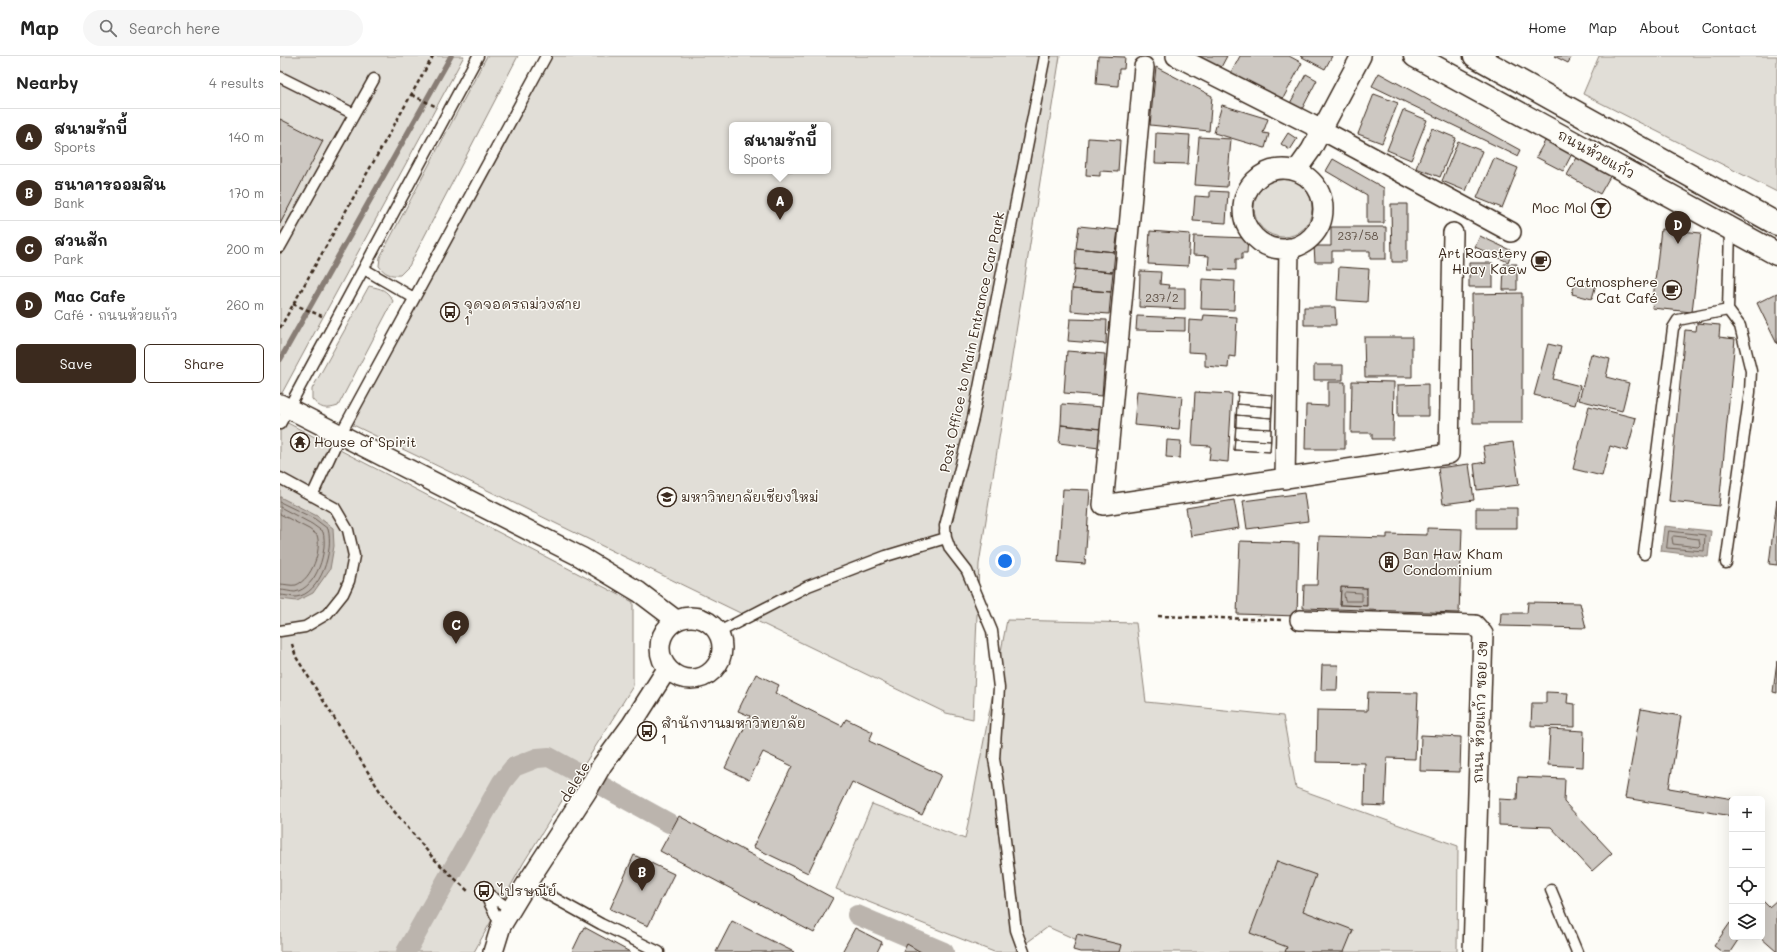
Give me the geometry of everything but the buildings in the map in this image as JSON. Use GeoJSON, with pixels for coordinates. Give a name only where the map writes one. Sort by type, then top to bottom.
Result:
{"type":"FeatureCollection","features":[{"type":"Feature","properties":{"kind":"main road","name":"ถนนห้วยแก้ว"},"geometry":{"type":"LineString","coordinates":[[1415,56],[1777,254]]}},
{"type":"Feature","properties":{"kind":"main road","name":"ถนนห้วยแก้ว"},"geometry":{"type":"LineString","coordinates":[[1475,56],[1501,63],[1777,224]]}},
{"type":"Feature","properties":{"kind":"main road"},"geometry":{"type":"LineString","coordinates":[[1484,93],[1501,63]]}},
{"type":"Feature","properties":{"kind":"street"},"geometry":{"type":"LineString","coordinates":[[1176,56],[1322,130],[1511,232]]}},
{"type":"Feature","properties":{"kind":"street"},"geometry":{"type":"LineString","coordinates":[[1296,171],[1311,150],[1360,56]]}},
{"type":"Feature","properties":{"kind":"street"},"geometry":{"type":"LineString","coordinates":[[1144,67],[1103,505],[1449,454],[1453,233]]}},
{"type":"Feature","properties":{"kind":"street"},"geometry":{"type":"LineString","coordinates":[[1283,169],[1296,171],[1308,177],[1316,186],[1321,196],[1323,208],[1322,219],[1310,238],[1300,245],[1289,248],[1276,248],[1264,244],[1254,236],[1246,225],[1243,212],[1244,199],[1250,187],[1259,177],[1270,171],[1283,169]]}},
{"type":"Feature","properties":{"kind":"street"},"geometry":{"type":"LineString","coordinates":[[1285,479],[1289,248]]}},
{"type":"Feature","properties":{"kind":"street"},"geometry":{"type":"LineString","coordinates":[[283,412],[340,435],[581,557],[640,592],[676,620]]}},
{"type":"Feature","properties":{"kind":"street","name":"ถนน ห้วยแก้ว ซอย 3ข"},"geometry":{"type":"LineString","coordinates":[[1300,620],[1475,625],[1482,634],[1473,952]]}},
{"type":"Feature","properties":{"kind":"street"},"geometry":{"type":"LineString","coordinates":[[494,952],[501,926]]}},
{"type":"Feature","properties":{"kind":"lane"},"geometry":{"type":"LineString","coordinates":[[283,412],[364,268],[478,56]]}},
{"type":"Feature","properties":{"kind":"lane"},"geometry":{"type":"LineString","coordinates":[[312,496],[340,435],[546,56]]}},
{"type":"Feature","properties":{"kind":"lane"},"geometry":{"type":"LineString","coordinates":[[1024,952],[1016,930],[994,759],[999,688],[992,631],[967,571],[950,549],[946,538],[945,526],[973,418],[1044,56]]}},
{"type":"Feature","properties":{"kind":"lane"},"geometry":{"type":"LineString","coordinates":[[280,77],[354,114]]}},
{"type":"Feature","properties":{"kind":"lane"},"geometry":{"type":"LineString","coordinates":[[280,247],[374,79]]}},
{"type":"Feature","properties":{"kind":"lane"},"geometry":{"type":"LineString","coordinates":[[1726,563],[1749,399],[1751,371],[1740,326],[1728,310],[1730,228]]}},
{"type":"Feature","properties":{"kind":"lane"},"geometry":{"type":"LineString","coordinates":[[364,268],[414,298]]}},
{"type":"Feature","properties":{"kind":"lane"},"geometry":{"type":"LineString","coordinates":[[1644,554],[1673,328],[1678,320],[1728,310]]}},
{"type":"Feature","properties":{"kind":"lane"},"geometry":{"type":"LineString","coordinates":[[280,478],[335,508],[348,530],[354,556],[349,581],[343,594],[327,614],[305,627],[284,630]]}},
{"type":"Feature","properties":{"kind":"lane"},"geometry":{"type":"LineString","coordinates":[[501,926],[602,765],[632,724],[673,673],[662,659],[659,648],[661,637],[667,628],[676,620],[686,616],[696,616],[706,619],[714,625],[721,636],[808,586],[886,556],[946,538]]}},
{"type":"Feature","properties":{"kind":"lane"},"geometry":{"type":"LineString","coordinates":[[527,883],[601,924],[659,952]]}},
{"type":"Feature","properties":{"kind":"lane"},"geometry":{"type":"LineString","coordinates":[[501,926],[484,890],[511,910]]}},
{"type":"Feature","properties":{"kind":"lane"},"geometry":{"type":"LineString","coordinates":[[1551,890],[1577,952]]}},
{"type":"Feature","properties":{"kind":"path"},"geometry":{"type":"LineString","coordinates":[[280,328],[433,56]]}},
{"type":"Feature","properties":{"kind":"path"},"geometry":{"type":"LineString","coordinates":[[412,95],[432,105]]}},
{"type":"Feature","properties":{"kind":"path"},"geometry":{"type":"LineString","coordinates":[[293,304],[317,314]]}},
{"type":"Feature","properties":{"kind":"path"},"geometry":{"type":"LineString","coordinates":[[1158,616],[1300,620]]}},
{"type":"Feature","properties":{"kind":"path"},"geometry":{"type":"LineString","coordinates":[[284,630],[296,657],[388,804],[434,859],[463,886]]}},
{"type":"Feature","properties":{"kind":"path"},"geometry":{"type":"LineString","coordinates":[[673,673],[688,679],[699,678],[710,673],[718,664],[722,653],[721,636]]}},
{"type":"Feature","properties":{"kind":"shaded area"},"geometry":{"type":"Polygon","coordinates":[[[280,56],[464,56],[282,393],[280,392],[280,56]]]}},
{"type":"Feature","properties":{"kind":"shaded area"},"geometry":{"type":"Polygon","coordinates":[[[487,56],[518,56],[409,266],[400,275],[388,274],[379,266],[380,257],[487,56]]]}},
{"type":"Feature","properties":{"kind":"shaded area"},"geometry":{"type":"Polygon","coordinates":[[[546,56],[1060,56],[979,564],[973,719],[946,713],[347,422],[546,56]]]}},
{"type":"Feature","properties":{"kind":"shaded area"},"geometry":{"type":"Polygon","coordinates":[[[1599,56],[1777,56],[1777,192],[1583,94],[1599,56]]]}},
{"type":"Feature","properties":{"kind":"shaded area"},"geometry":{"type":"Polygon","coordinates":[[[1283,179],[1294,181],[1307,192],[1310,197],[1312,208],[1310,219],[1299,232],[1294,235],[1283,237],[1272,235],[1259,224],[1256,219],[1254,208],[1256,197],[1267,184],[1272,181],[1283,179]]]}},
{"type":"Feature","properties":{"kind":"shaded area"},"geometry":{"type":"Polygon","coordinates":[[[369,286],[383,290],[393,301],[338,406],[330,408],[321,407],[312,399],[312,389],[369,286]]]}},
{"type":"Feature","properties":{"kind":"shaded area"},"geometry":{"type":"Polygon","coordinates":[[[280,419],[633,602],[633,686],[524,862],[474,952],[280,952],[280,419]]]}},
{"type":"Feature","properties":{"kind":"shaded area"},"geometry":{"type":"Polygon","coordinates":[[[1007,620],[1136,623],[1146,702],[1283,716],[1296,788],[1458,846],[1457,952],[1104,952],[1048,927],[1014,952],[994,952],[836,889],[872,804],[965,839],[1007,620]]]}},
{"type":"Feature","properties":{"kind":"water"},"geometry":{"type":"Polygon","coordinates":[[[280,497],[317,516],[333,528],[334,546],[330,569],[313,593],[297,601],[280,599],[280,497]]]}},
{"type":"Feature","properties":{"kind":"water"},"geometry":{"type":"Polygon","coordinates":[[[1664,526],[1711,531],[1708,557],[1661,551],[1664,526]]]}},
{"type":"Feature","properties":{"kind":"water"},"geometry":{"type":"Polygon","coordinates":[[[1341,587],[1367,588],[1367,606],[1340,605],[1341,587]]]}},
{"type":"Feature","properties":{"kind":"waterway"},"geometry":{"type":"LineString","coordinates":[[280,360],[451,56]]}},
{"type":"Feature","properties":{"kind":"waterway"},"geometry":{"type":"LineString","coordinates":[[406,952],[502,782],[514,767],[537,758],[549,757],[669,823]]}},
{"type":"Feature","properties":{"kind":"waterway"},"geometry":{"type":"LineString","coordinates":[[857,915],[944,952]]}},
{"type":"Feature","properties":{"kind":"place","name":"Moc Mol"},"geometry":{"type":"Point","coordinates":[1601,208]}},
{"type":"Feature","properties":{"kind":"place","name":"สนามรักบี้"},"geometry":{"type":"Point","coordinates":[780,220]}},
{"type":"Feature","properties":{"kind":"place","name":"Mac Cafe"},"geometry":{"type":"Point","coordinates":[1678,244]}},
{"type":"Feature","properties":{"kind":"place","name":"Art Roastery Huay Kaew"},"geometry":{"type":"Point","coordinates":[1541,261]}},
{"type":"Feature","properties":{"kind":"place","name":"Catmosphere Cat Café"},"geometry":{"type":"Point","coordinates":[1672,290]}},
{"type":"Feature","properties":{"kind":"place","name":"จุดจอดรถม่วงสาย 1"},"geometry":{"type":"Point","coordinates":[450,312]}},
{"type":"Feature","properties":{"kind":"place","name":"House of Spirit"},"geometry":{"type":"Point","coordinates":[300,442]}},
{"type":"Feature","properties":{"kind":"place","name":"มหาวิทยาลัยเชียงใหม่"},"geometry":{"type":"Point","coordinates":[667,497]}},
{"type":"Feature","properties":{"kind":"place","name":"Ban Haw Kham Condominium"},"geometry":{"type":"Point","coordinates":[1389,562]}},
{"type":"Feature","properties":{"kind":"place","name":"สวนสัก"},"geometry":{"type":"Point","coordinates":[456,644]}},
{"type":"Feature","properties":{"kind":"place","name":"สํานักงานมหาวิทยาลัย 1"},"geometry":{"type":"Point","coordinates":[647,731]}},
{"type":"Feature","properties":{"kind":"place","name":"ไปรษณีย์"},"geometry":{"type":"Point","coordinates":[484,891]}},
{"type":"Feature","properties":{"kind":"place","name":"ธนาคารออมสิน"},"geometry":{"type":"Point","coordinates":[642,891]}}]}
